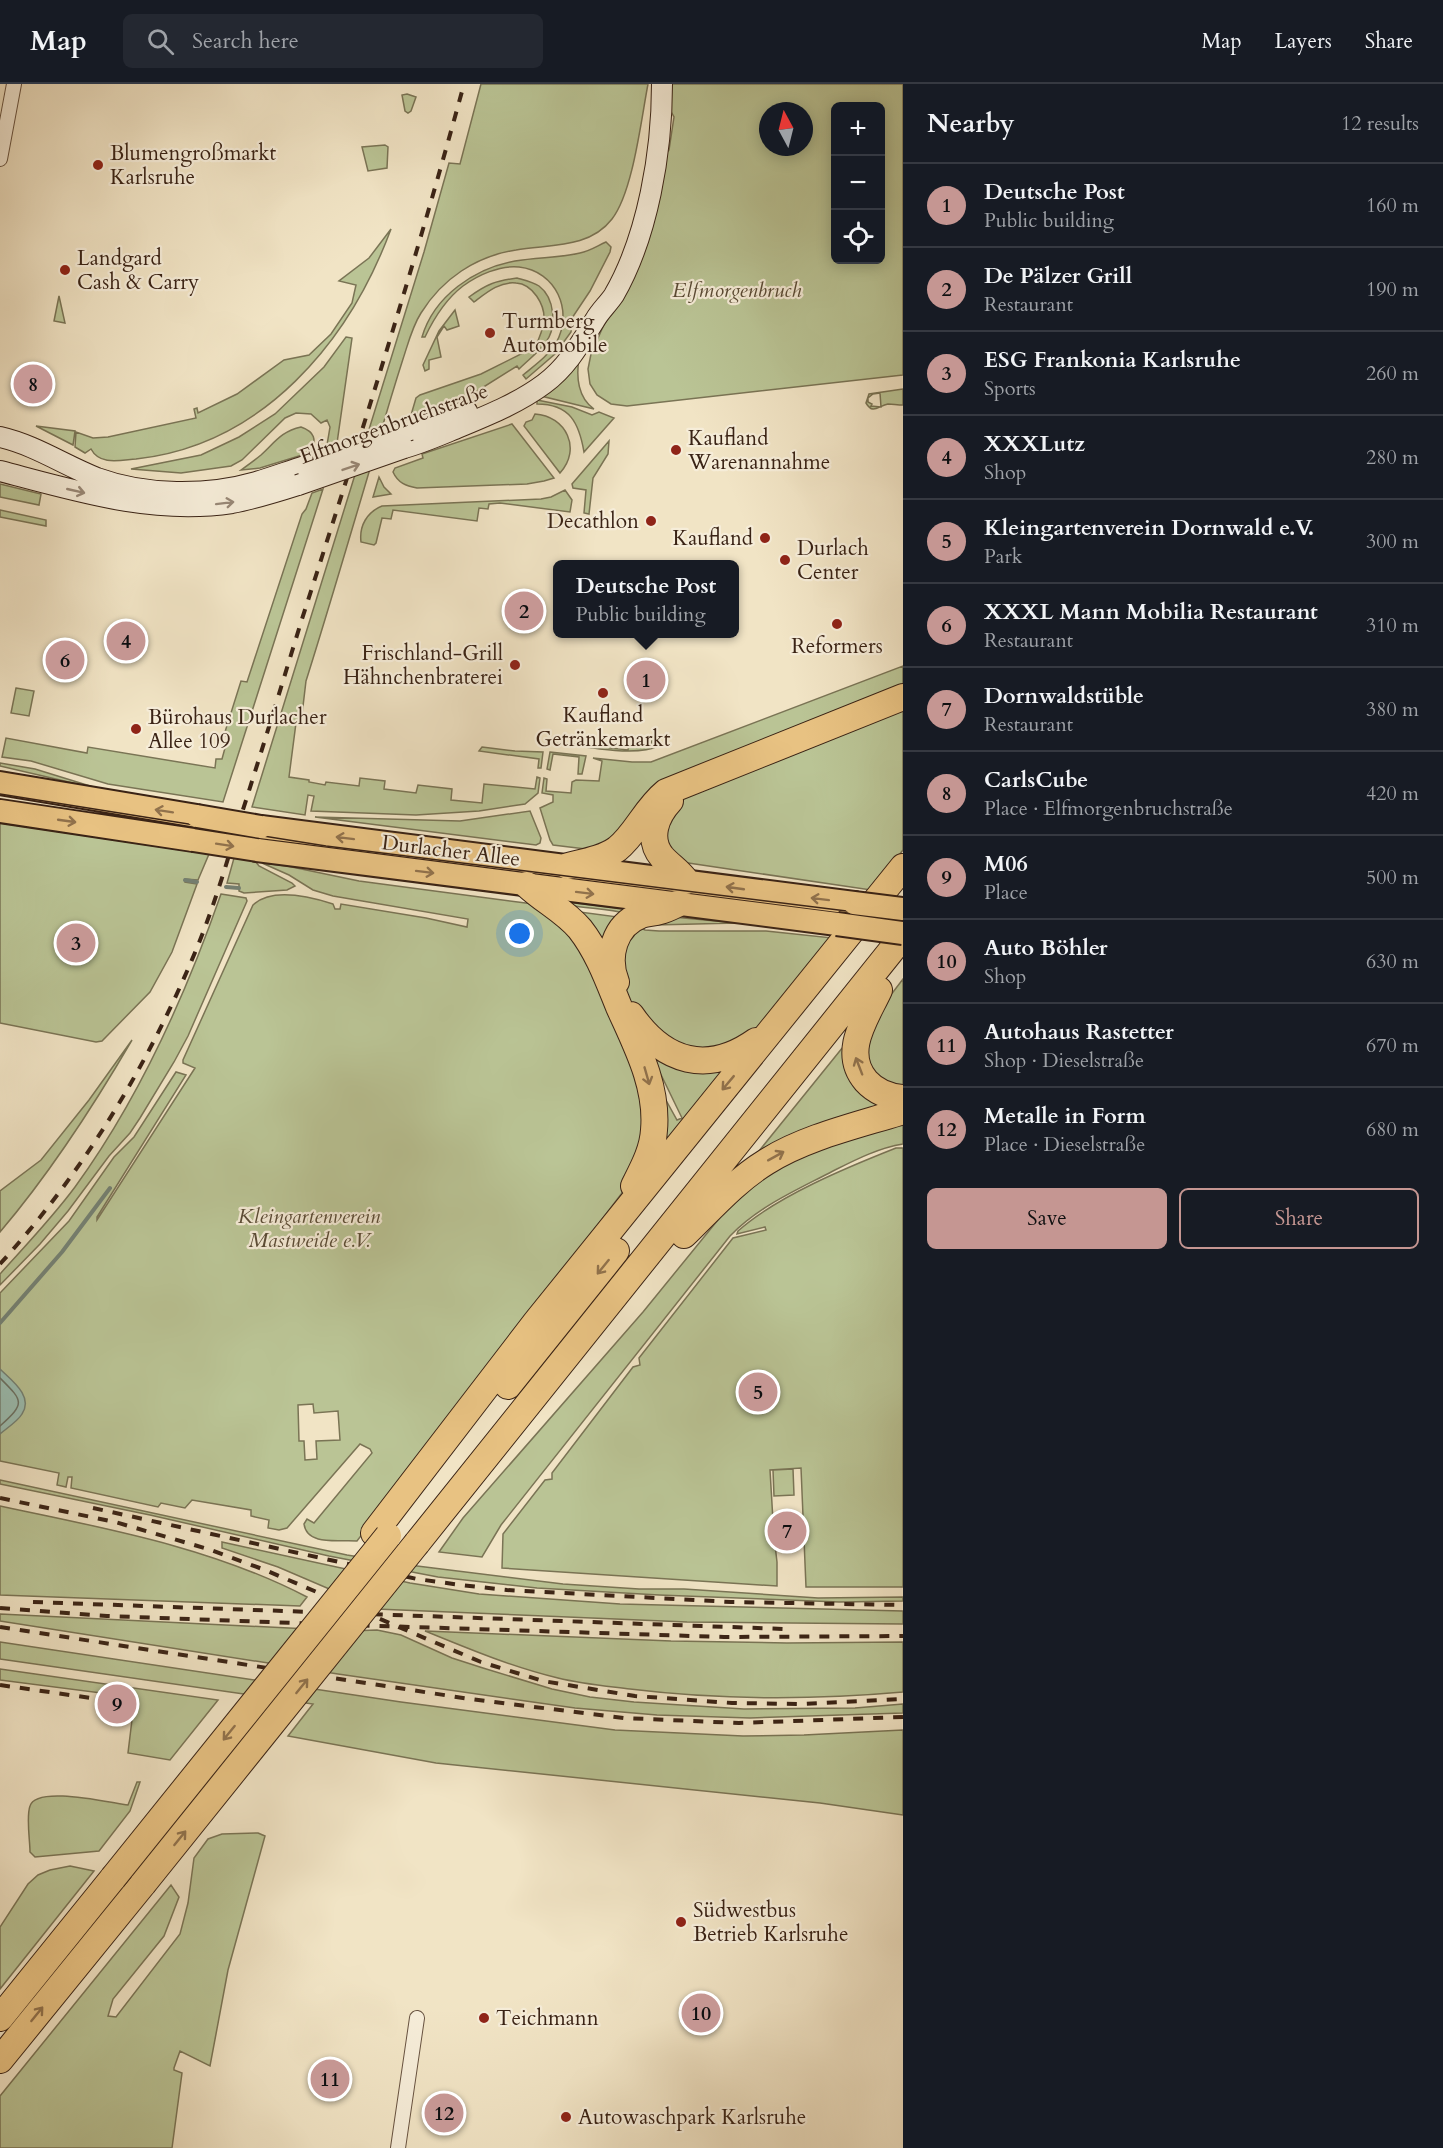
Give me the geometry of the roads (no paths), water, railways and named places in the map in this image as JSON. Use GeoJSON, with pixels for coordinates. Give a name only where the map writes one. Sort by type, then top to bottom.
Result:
{"type":"FeatureCollection","features":[{"type":"Feature","properties":{"kind":"highway"},"geometry":{"type":"LineString","coordinates":[[568,866],[607,855],[617,849],[644,813],[666,792],[903,697]]}},
{"type":"Feature","properties":{"kind":"highway"},"geometry":{"type":"LineString","coordinates":[[779,1022],[742,1050],[717,1060],[700,1061],[683,1058],[656,1044],[632,1016],[611,963],[614,943],[624,927],[633,919],[661,911],[681,893],[680,872],[662,857],[654,837],[656,823],[672,799],[687,789],[890,709],[903,706]]}},
{"type":"Feature","properties":{"kind":"highway"},"geometry":{"type":"LineString","coordinates":[[0,2018],[332,1606],[536,1322],[903,867]]}},
{"type":"Feature","properties":{"kind":"highway"},"geometry":{"type":"LineString","coordinates":[[527,885],[571,920],[590,942],[638,1051],[650,1087],[654,1117],[651,1145],[642,1170],[614,1226]]}},
{"type":"Feature","properties":{"kind":"highway"},"geometry":{"type":"LineString","coordinates":[[381,1535],[903,894]]}},
{"type":"Feature","properties":{"kind":"highway"},"geometry":{"type":"LineString","coordinates":[[0,2060],[451,1501],[903,934]]}},
{"type":"Feature","properties":{"kind":"highway"},"geometry":{"type":"LineString","coordinates":[[451,1501],[488,1475],[903,961]]}},
{"type":"Feature","properties":{"kind":"highway"},"geometry":{"type":"LineString","coordinates":[[879,990],[860,1029],[855,1059],[857,1068],[870,1085],[889,1095],[903,1098]]}},
{"type":"Feature","properties":{"kind":"highway"},"geometry":{"type":"LineString","coordinates":[[684,1235],[744,1178],[776,1155],[808,1142],[903,1111]]}},
{"type":"Feature","properties":{"kind":"main road","name":"Elfmorgenbruchstraße"},"geometry":{"type":"LineString","coordinates":[[0,471],[118,501],[167,507],[232,503],[264,496],[301,476],[407,439],[513,392],[543,370],[571,339],[600,293],[626,234],[660,84]]}},
{"type":"Feature","properties":{"kind":"main road","name":"Elfmorgenbruchstraße"},"geometry":{"type":"LineString","coordinates":[[0,437],[33,447],[71,467],[104,480],[151,489],[177,491],[225,488],[301,476]]}},
{"type":"Feature","properties":{"kind":"main road","name":"Durlacher Allee"},"geometry":{"type":"LineString","coordinates":[[0,783],[261,827],[568,866],[681,893],[837,924],[903,934]]}},
{"type":"Feature","properties":{"kind":"main road","name":"Durlacher Allee"},"geometry":{"type":"LineString","coordinates":[[0,811],[257,850],[527,885],[854,903],[903,909]]}},
{"type":"Feature","properties":{"kind":"street"},"geometry":{"type":"LineString","coordinates":[[0,159],[14,84]]}},
{"type":"Feature","properties":{"kind":"street"},"geometry":{"type":"LineString","coordinates":[[398,2148],[417,2018]]}},
{"type":"Feature","properties":{"kind":"water"},"geometry":{"type":"Polygon","coordinates":[[[0,1369],[20,1389],[25,1407],[20,1417],[0,1434],[0,1369]]]}},
{"type":"Feature","properties":{"kind":"waterway"},"geometry":{"type":"LineString","coordinates":[[185,880],[197,882]]}},
{"type":"Feature","properties":{"kind":"waterway"},"geometry":{"type":"LineString","coordinates":[[226,887],[239,888]]}},
{"type":"Feature","properties":{"kind":"waterway"},"geometry":{"type":"LineString","coordinates":[[0,1323],[62,1252],[110,1188]]}},
{"type":"Feature","properties":{"kind":"tram line"},"geometry":{"type":"LineString","coordinates":[[0,794],[326,846],[903,918]]}},
{"type":"Feature","properties":{"kind":"railway"},"geometry":{"type":"LineString","coordinates":[[0,1264],[57,1195],[108,1121],[153,1043],[198,945],[223,875],[365,419],[426,219],[464,84]]}},
{"type":"Feature","properties":{"kind":"railway"},"geometry":{"type":"LineString","coordinates":[[0,1498],[115,1522],[208,1549],[265,1570],[481,1662],[543,1681],[635,1696],[732,1703],[803,1704],[903,1699]]}},
{"type":"Feature","properties":{"kind":"railway"},"geometry":{"type":"LineString","coordinates":[[93,1508],[417,1579],[461,1585],[507,1590],[731,1602],[903,1605]]}},
{"type":"Feature","properties":{"kind":"railway"},"geometry":{"type":"LineString","coordinates":[[33,1602],[785,1629]]}},
{"type":"Feature","properties":{"kind":"railway"},"geometry":{"type":"LineString","coordinates":[[0,1608],[107,1616],[724,1637],[903,1636]]}},
{"type":"Feature","properties":{"kind":"railway"},"geometry":{"type":"LineString","coordinates":[[0,1627],[470,1699],[624,1718],[739,1723],[903,1717]]}},
{"type":"Feature","properties":{"kind":"railway"},"geometry":{"type":"LineString","coordinates":[[0,1685],[98,1699]]}},
{"type":"Feature","properties":{"kind":"place","name":"Blumengroßmarkt Karlsruhe"},"geometry":{"type":"Point","coordinates":[98,165]}},
{"type":"Feature","properties":{"kind":"place","name":"Landgard Cash & Carry"},"geometry":{"type":"Point","coordinates":[65,270]}},
{"type":"Feature","properties":{"kind":"place","name":"Turmberg Automobile"},"geometry":{"type":"Point","coordinates":[490,333]}},
{"type":"Feature","properties":{"kind":"place","name":"CarlsCube"},"geometry":{"type":"Point","coordinates":[33,384]}},
{"type":"Feature","properties":{"kind":"place","name":"Kaufland Warenannahme"},"geometry":{"type":"Point","coordinates":[676,450]}},
{"type":"Feature","properties":{"kind":"place","name":"Decathlon"},"geometry":{"type":"Point","coordinates":[651,521]}},
{"type":"Feature","properties":{"kind":"place","name":"Kaufland"},"geometry":{"type":"Point","coordinates":[765,538]}},
{"type":"Feature","properties":{"kind":"place","name":"Durlach Center"},"geometry":{"type":"Point","coordinates":[785,560]}},
{"type":"Feature","properties":{"kind":"place","name":"De Pälzer Grill"},"geometry":{"type":"Point","coordinates":[524,611]}},
{"type":"Feature","properties":{"kind":"place","name":"Reformers"},"geometry":{"type":"Point","coordinates":[837,624]}},
{"type":"Feature","properties":{"kind":"place","name":"XXXLutz"},"geometry":{"type":"Point","coordinates":[126,641]}},
{"type":"Feature","properties":{"kind":"place","name":"XXXL Mann Mobilia Restaurant"},"geometry":{"type":"Point","coordinates":[65,660]}},
{"type":"Feature","properties":{"kind":"place","name":"Frischland-Grill Hähnchenbraterei"},"geometry":{"type":"Point","coordinates":[515,665]}},
{"type":"Feature","properties":{"kind":"place","name":"Deutsche Post"},"geometry":{"type":"Point","coordinates":[646,680]}},
{"type":"Feature","properties":{"kind":"place","name":"Kaufland Getränkemarkt"},"geometry":{"type":"Point","coordinates":[603,693]}},
{"type":"Feature","properties":{"kind":"place","name":"Bürohaus Durlacher Allee 109"},"geometry":{"type":"Point","coordinates":[136,729]}},
{"type":"Feature","properties":{"kind":"place","name":"ESG Frankonia Karlsruhe"},"geometry":{"type":"Point","coordinates":[76,943]}},
{"type":"Feature","properties":{"kind":"place","name":"Kleingartenverein Dornwald e.V."},"geometry":{"type":"Point","coordinates":[758,1392]}},
{"type":"Feature","properties":{"kind":"place","name":"Dornwaldstüble"},"geometry":{"type":"Point","coordinates":[787,1531]}},
{"type":"Feature","properties":{"kind":"place","name":"M06"},"geometry":{"type":"Point","coordinates":[117,1704]}},
{"type":"Feature","properties":{"kind":"place","name":"Südwestbus Betrieb Karlsruhe"},"geometry":{"type":"Point","coordinates":[681,1922]}},
{"type":"Feature","properties":{"kind":"place","name":"Auto Böhler"},"geometry":{"type":"Point","coordinates":[701,2013]}},
{"type":"Feature","properties":{"kind":"place","name":"Teichmann"},"geometry":{"type":"Point","coordinates":[484,2018]}},
{"type":"Feature","properties":{"kind":"place","name":"Autohaus Rastetter"},"geometry":{"type":"Point","coordinates":[330,2079]}},
{"type":"Feature","properties":{"kind":"place","name":"Metalle in Form"},"geometry":{"type":"Point","coordinates":[444,2113]}},
{"type":"Feature","properties":{"kind":"place","name":"Autowaschpark Karlsruhe"},"geometry":{"type":"Point","coordinates":[566,2117]}},
{"type":"Feature","properties":{"kind":"park label","name":"Elfmorgenbruch"},"geometry":{"type":"Point","coordinates":[737,290]}},
{"type":"Feature","properties":{"kind":"park label","name":"Kleingartenverein Mastweide e.V."},"geometry":{"type":"Point","coordinates":[309,1228]}}]}
